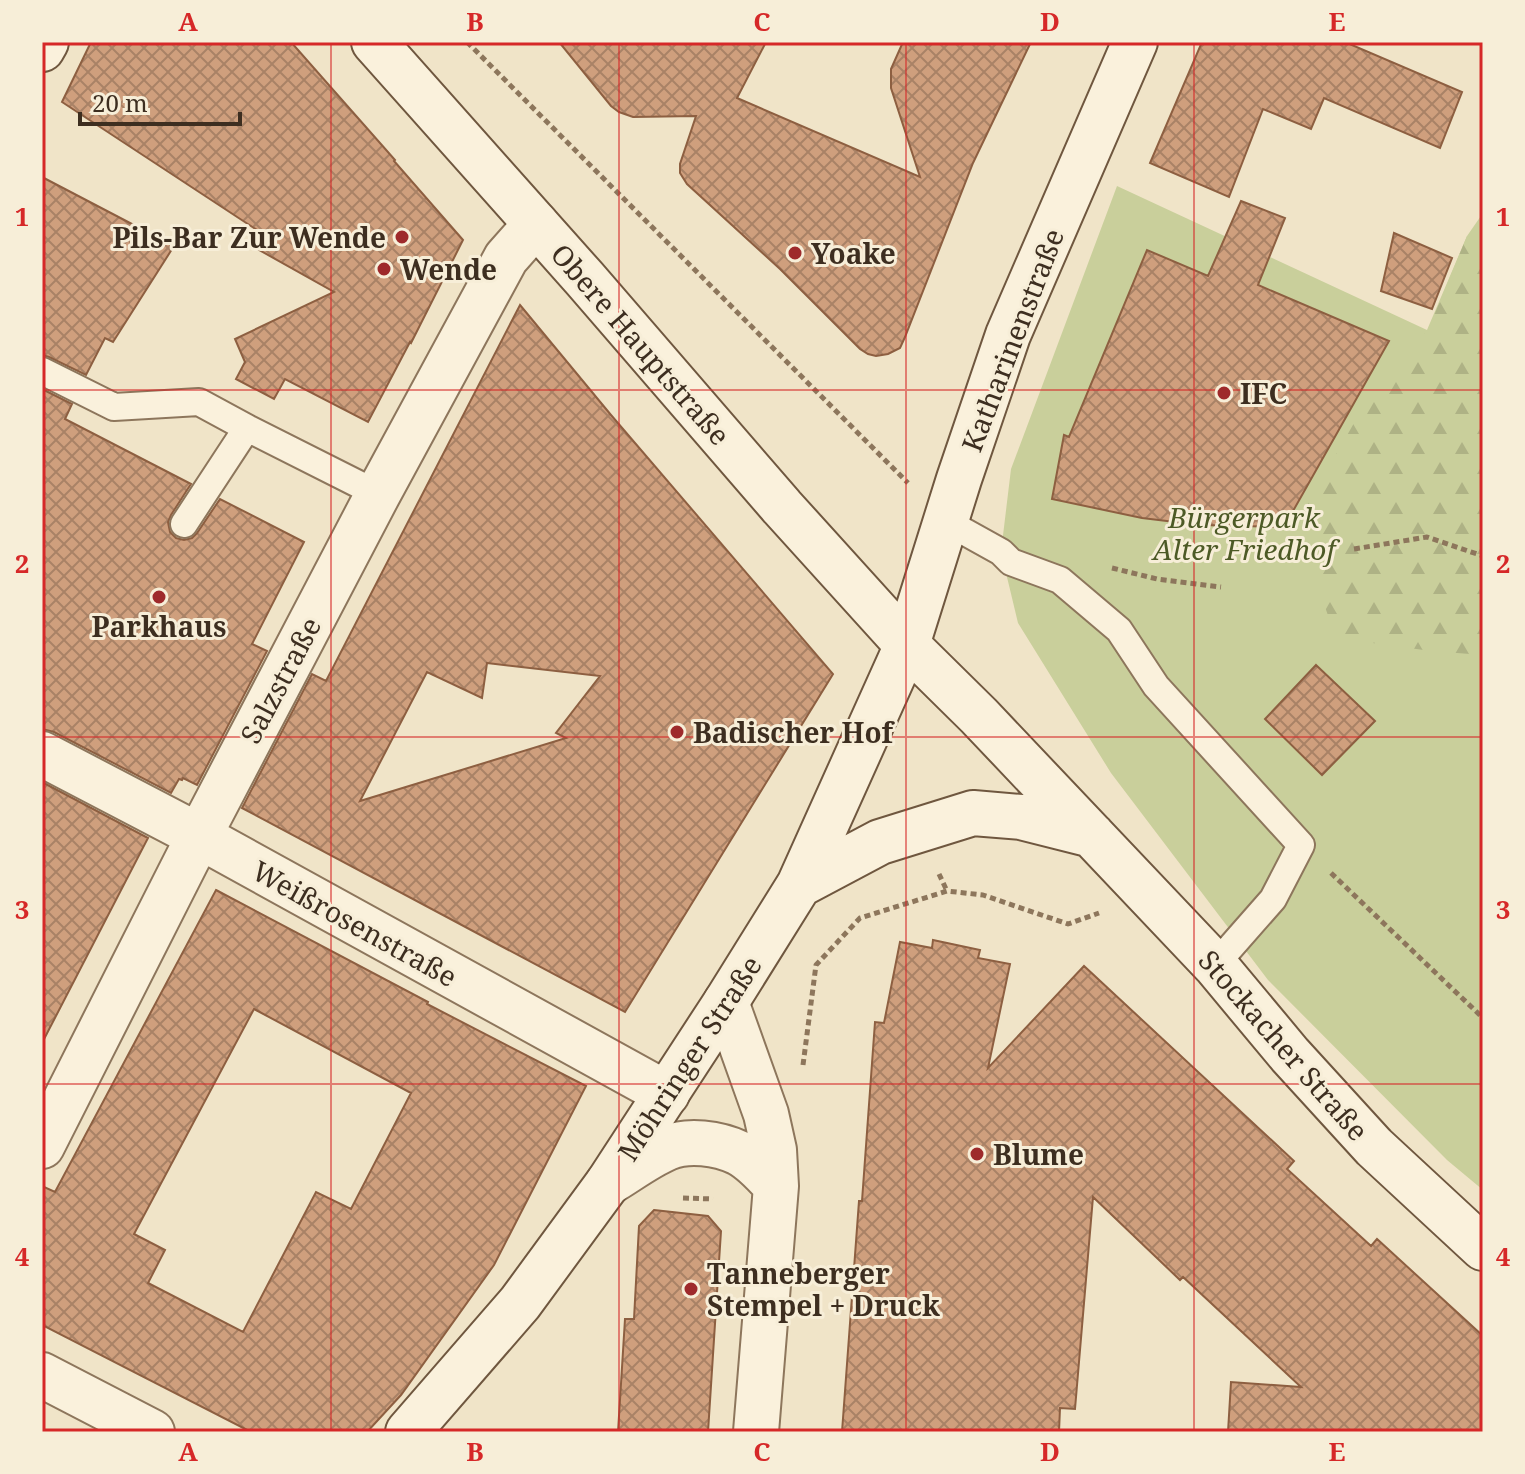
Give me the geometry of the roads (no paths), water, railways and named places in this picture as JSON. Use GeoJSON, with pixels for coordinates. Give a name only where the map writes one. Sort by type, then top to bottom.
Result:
{"type":"FeatureCollection","features":[{"type":"Feature","properties":{"kind":"street"},"geometry":{"type":"LineString","coordinates":[[42,49],[46,42]]}},
{"type":"Feature","properties":{"kind":"street","name":"Obere Hauptstraße"},"geometry":{"type":"LineString","coordinates":[[374,42],[907,645]]}},
{"type":"Feature","properties":{"kind":"street","name":"Katharinenstraße"},"geometry":{"type":"LineString","coordinates":[[907,645],[1008,335],[1135,42]]}},
{"type":"Feature","properties":{"kind":"street","name":"Salzstraße"},"geometry":{"type":"LineString","coordinates":[[42,1146],[199,836],[378,494],[506,258],[536,224]]}},
{"type":"Feature","properties":{"kind":"street","name":"Stockacher Straße"},"geometry":{"type":"LineString","coordinates":[[907,645],[979,716],[1215,965],[1290,1055],[1374,1147],[1483,1248]]}},
{"type":"Feature","properties":{"kind":"street","name":"Möhringer Straße"},"geometry":{"type":"LineString","coordinates":[[408,1432],[520,1303],[608,1183],[726,1002],[799,885],[907,645]]}},
{"type":"Feature","properties":{"kind":"street","name":"Weißrosenstraße"},"geometry":{"type":"LineString","coordinates":[[42,754],[199,836],[667,1094]]}},
{"type":"Feature","properties":{"kind":"street"},"geometry":{"type":"LineString","coordinates":[[799,885],[880,842],[973,813],[1021,817],[1092,835]]}},
{"type":"Feature","properties":{"kind":"street"},"geometry":{"type":"LineString","coordinates":[[726,1002],[766,1114],[774,1150],[776,1186],[756,1432]]}},
{"type":"Feature","properties":{"kind":"street"},"geometry":{"type":"LineString","coordinates":[[608,1183],[666,1148],[687,1143],[716,1146],[740,1153],[758,1166],[776,1186]]}},
{"type":"Feature","properties":{"kind":"street"},"geometry":{"type":"LineString","coordinates":[[42,1375],[152,1432]]}},
{"type":"Feature","properties":{"kind":"lane"},"geometry":{"type":"LineString","coordinates":[[42,371],[114,407],[199,402],[378,494]]}},
{"type":"Feature","properties":{"kind":"lane"},"geometry":{"type":"LineString","coordinates":[[184,524],[247,428]]}},
{"type":"Feature","properties":{"kind":"lane"},"geometry":{"type":"LineString","coordinates":[[947,522],[1001,552],[1011,562],[1060,580],[1119,630],[1156,686],[1301,845],[1273,899],[1215,965]]}},
{"type":"Feature","properties":{"kind":"place","name":"Pils-Bar Zur Wende"},"geometry":{"type":"Point","coordinates":[402,237]}},
{"type":"Feature","properties":{"kind":"place","name":"Yoake"},"geometry":{"type":"Point","coordinates":[795,253]}},
{"type":"Feature","properties":{"kind":"place","name":"Wende"},"geometry":{"type":"Point","coordinates":[384,269]}},
{"type":"Feature","properties":{"kind":"place","name":"IFC"},"geometry":{"type":"Point","coordinates":[1224,393]}},
{"type":"Feature","properties":{"kind":"place","name":"Parkhaus"},"geometry":{"type":"Point","coordinates":[159,597]}},
{"type":"Feature","properties":{"kind":"place","name":"Badischer Hof"},"geometry":{"type":"Point","coordinates":[677,732]}},
{"type":"Feature","properties":{"kind":"place","name":"Blume"},"geometry":{"type":"Point","coordinates":[977,1154]}},
{"type":"Feature","properties":{"kind":"place","name":"Tanneberger Stempel + Druck"},"geometry":{"type":"Point","coordinates":[691,1289]}},
{"type":"Feature","properties":{"kind":"park label","name":"Bürgerpark Alter Friedhof"},"geometry":{"type":"Point","coordinates":[1244,533]}}]}
